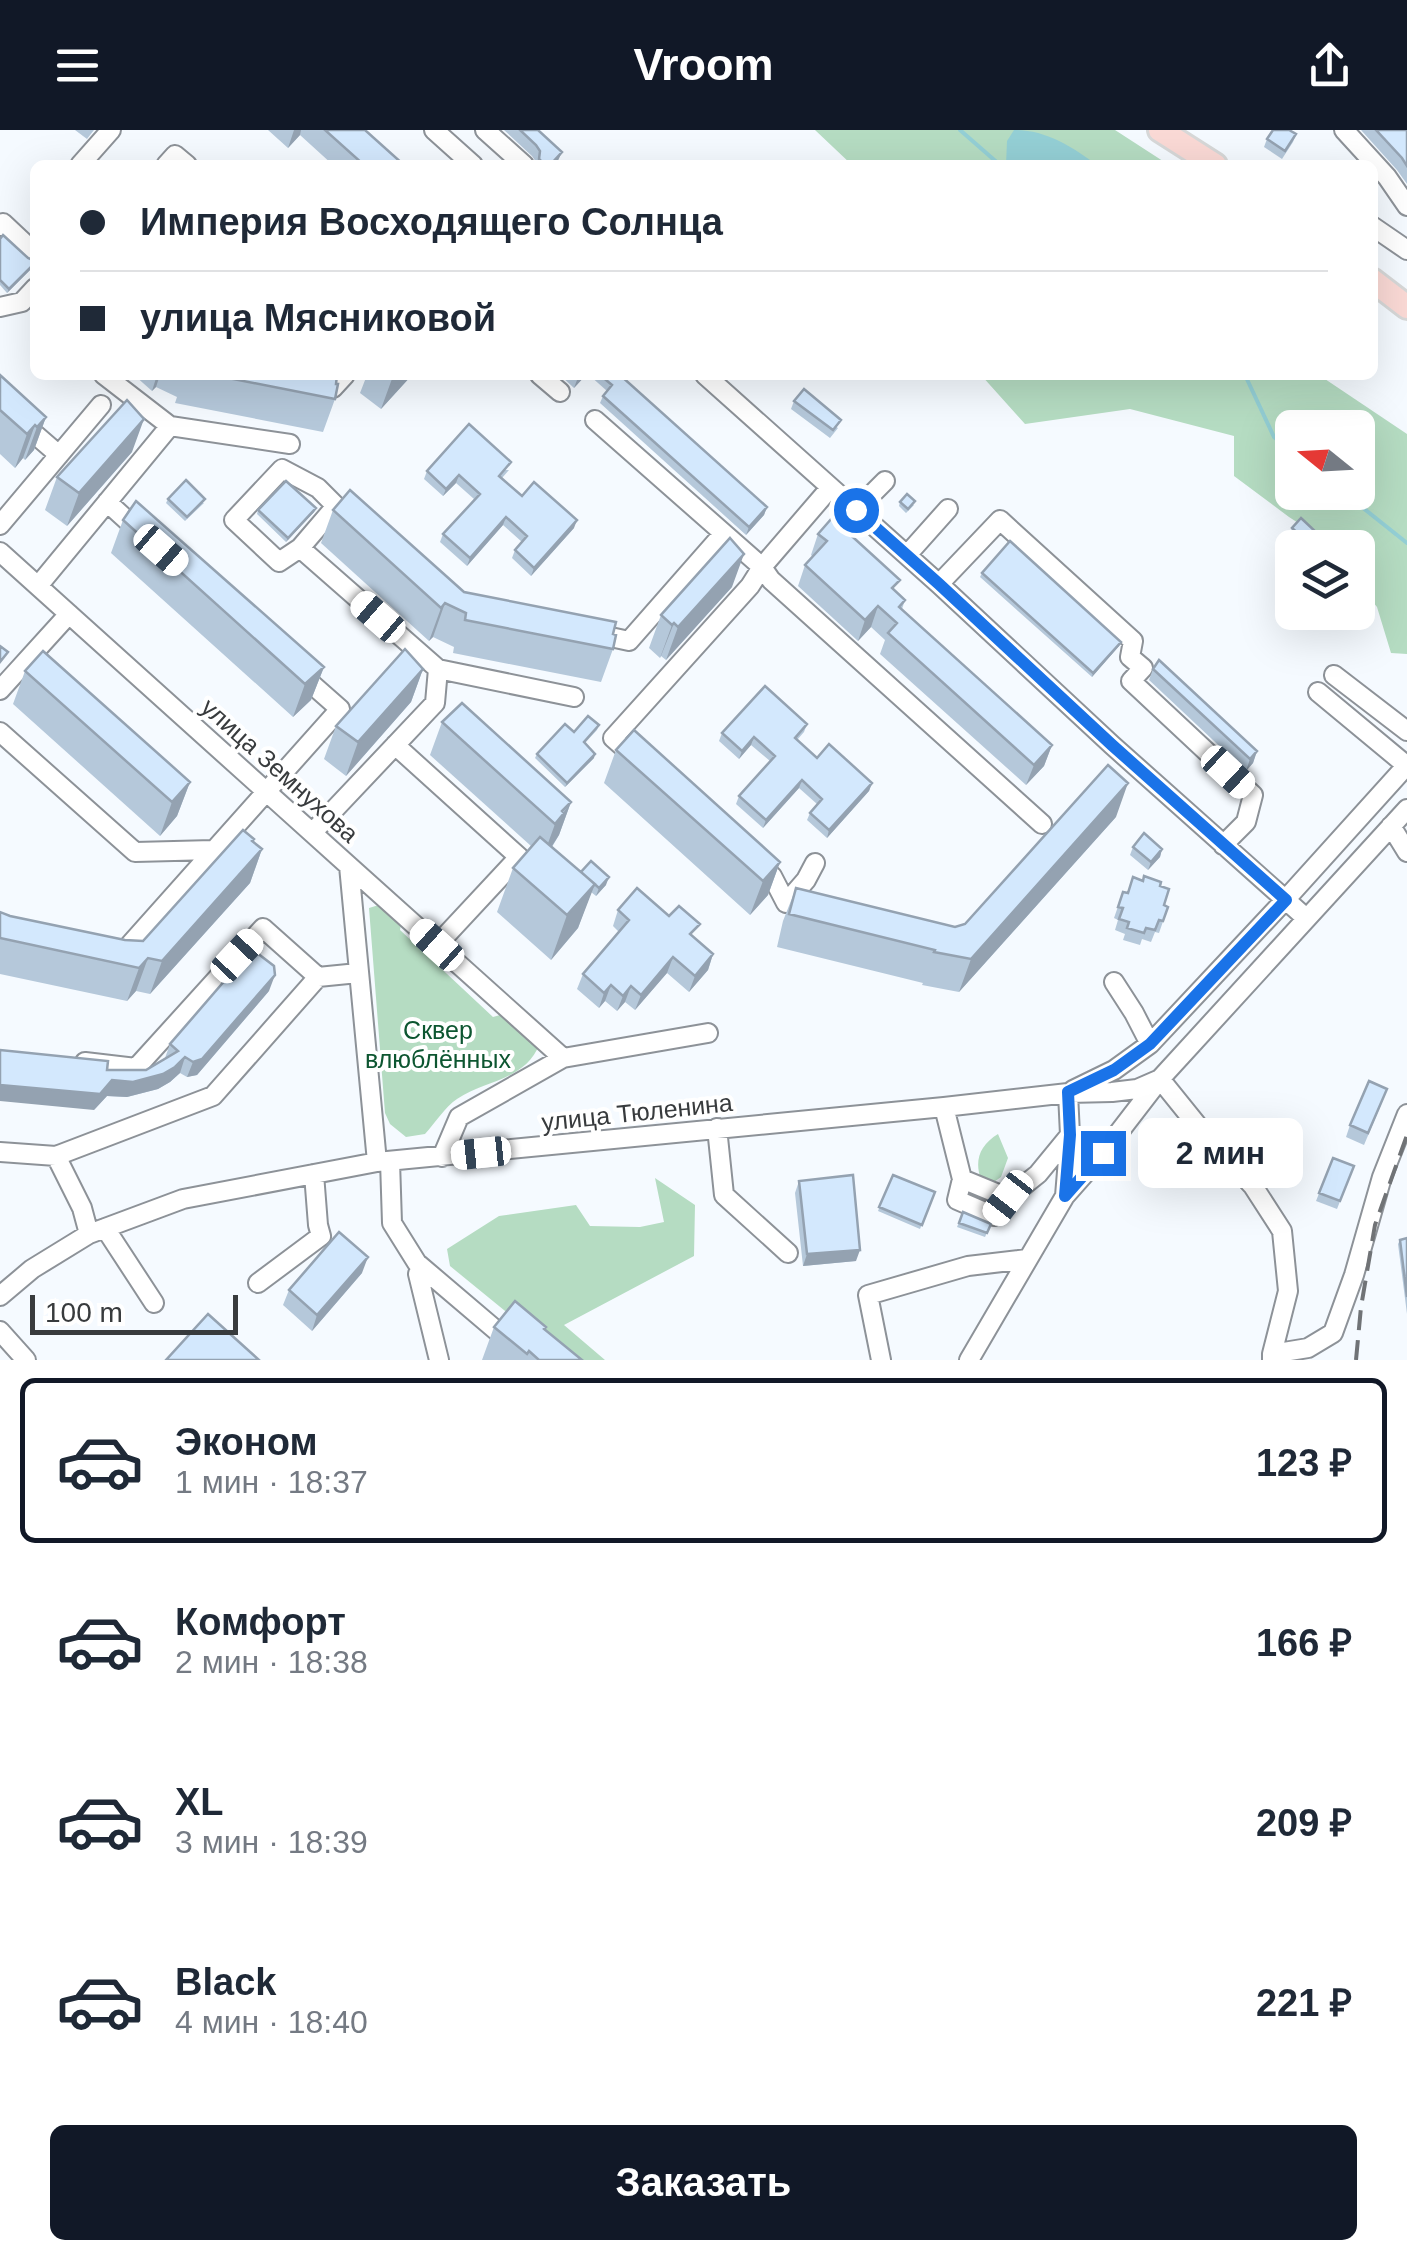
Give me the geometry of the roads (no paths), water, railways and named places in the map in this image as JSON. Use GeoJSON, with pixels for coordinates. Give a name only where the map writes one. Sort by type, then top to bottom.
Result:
{"type":"FeatureCollection","features":[{"type":"Feature","properties":{"kind":"main road"},"geometry":{"type":"LineString","coordinates":[[1160,130],[1207,160]]}},
{"type":"Feature","properties":{"kind":"main road"},"geometry":{"type":"LineString","coordinates":[[1378,285],[1407,307]]}},
{"type":"Feature","properties":{"kind":"street"},"geometry":{"type":"LineString","coordinates":[[84,160],[111,130]]}},
{"type":"Feature","properties":{"kind":"street"},"geometry":{"type":"LineString","coordinates":[[485,130],[518,160]]}},
{"type":"Feature","properties":{"kind":"street"},"geometry":{"type":"LineString","coordinates":[[1344,130],[1371,160]]}},
{"type":"Feature","properties":{"kind":"street"},"geometry":{"type":"LineString","coordinates":[[446,134],[469,160]]}},
{"type":"Feature","properties":{"kind":"street"},"geometry":{"type":"LineString","coordinates":[[1378,167],[1407,206]]}},
{"type":"Feature","properties":{"kind":"street"},"geometry":{"type":"LineString","coordinates":[[0,226],[3,223],[30,248]]}},
{"type":"Feature","properties":{"kind":"street"},"geometry":{"type":"LineString","coordinates":[[1378,230],[1407,250]]}},
{"type":"Feature","properties":{"kind":"street"},"geometry":{"type":"LineString","coordinates":[[0,308],[30,301]]}},
{"type":"Feature","properties":{"kind":"street"},"geometry":{"type":"LineString","coordinates":[[110,380],[170,426],[290,444]]}},
{"type":"Feature","properties":{"kind":"street"},"geometry":{"type":"LineString","coordinates":[[546,380],[560,392]]}},
{"type":"Feature","properties":{"kind":"street"},"geometry":{"type":"LineString","coordinates":[[711,380],[1306,918]]}},
{"type":"Feature","properties":{"kind":"street"},"geometry":{"type":"LineString","coordinates":[[0,404],[58,455]]}},
{"type":"Feature","properties":{"kind":"street"},"geometry":{"type":"LineString","coordinates":[[0,525],[101,405]]}},
{"type":"Feature","properties":{"kind":"street"},"geometry":{"type":"LineString","coordinates":[[595,420],[762,566],[770,580],[1042,824]]}},
{"type":"Feature","properties":{"kind":"street"},"geometry":{"type":"LineString","coordinates":[[38,586],[170,426]]}},
{"type":"Feature","properties":{"kind":"street"},"geometry":{"type":"LineString","coordinates":[[282,469],[318,488],[336,506],[300,548],[279,562],[234,520],[282,469]]}},
{"type":"Feature","properties":{"kind":"street"},"geometry":{"type":"LineString","coordinates":[[856,510],[885,481]]}},
{"type":"Feature","properties":{"kind":"street"},"geometry":{"type":"LineString","coordinates":[[656,776],[613,738],[652,699],[830,488]]}},
{"type":"Feature","properties":{"kind":"street"},"geometry":{"type":"LineString","coordinates":[[107,502],[150,540]]}},
{"type":"Feature","properties":{"kind":"street"},"geometry":{"type":"LineString","coordinates":[[906,555],[948,509]]}},
{"type":"Feature","properties":{"kind":"street"},"geometry":{"type":"LineString","coordinates":[[939,584],[1000,520],[1133,641],[1130,656],[1143,668],[1131,681],[1253,795],[1246,822],[1223,844]]}},
{"type":"Feature","properties":{"kind":"street"},"geometry":{"type":"LineString","coordinates":[[573,629],[629,641],[723,534]]}},
{"type":"Feature","properties":{"kind":"street"},"geometry":{"type":"LineString","coordinates":[[300,548],[438,670],[574,697]]}},
{"type":"Feature","properties":{"kind":"street","name":"улица Земнухова"},"geometry":{"type":"LineString","coordinates":[[0,552],[349,866],[358,973],[392,1223],[417,1263],[532,1360]]}},
{"type":"Feature","properties":{"kind":"street"},"geometry":{"type":"LineString","coordinates":[[0,690],[70,614]]}},
{"type":"Feature","properties":{"kind":"street"},"geometry":{"type":"LineString","coordinates":[[96,957],[115,961],[340,708],[282,657]]}},
{"type":"Feature","properties":{"kind":"street"},"geometry":{"type":"LineString","coordinates":[[313,832],[434,703],[438,670]]}},
{"type":"Feature","properties":{"kind":"street"},"geometry":{"type":"LineString","coordinates":[[1334,675],[1407,731]]}},
{"type":"Feature","properties":{"kind":"street"},"geometry":{"type":"LineString","coordinates":[[1068,1092],[1114,1070],[1150,1044],[1407,765],[1318,692]]}},
{"type":"Feature","properties":{"kind":"street"},"geometry":{"type":"LineString","coordinates":[[0,732],[135,852],[213,850]]}},
{"type":"Feature","properties":{"kind":"street"},"geometry":{"type":"LineString","coordinates":[[394,745],[519,857],[437,945]]}},
{"type":"Feature","properties":{"kind":"street"},"geometry":{"type":"LineString","coordinates":[[969,1360],[1065,1196],[1160,1079],[1407,809]]}},
{"type":"Feature","properties":{"kind":"street"},"geometry":{"type":"LineString","coordinates":[[1391,826],[1407,852]]}},
{"type":"Feature","properties":{"kind":"street"},"geometry":{"type":"LineString","coordinates":[[743,851],[772,876],[786,903],[815,863]]}},
{"type":"Feature","properties":{"kind":"street"},"geometry":{"type":"LineString","coordinates":[[349,866],[563,1058]]}},
{"type":"Feature","properties":{"kind":"street"},"geometry":{"type":"LineString","coordinates":[[58,1059],[136,1068],[263,928],[318,977]]}},
{"type":"Feature","properties":{"kind":"street"},"geometry":{"type":"LineString","coordinates":[[0,1152],[56,1156],[213,1096],[318,977],[358,973]]}},
{"type":"Feature","properties":{"kind":"street"},"geometry":{"type":"LineString","coordinates":[[1114,982],[1150,1044]]}},
{"type":"Feature","properties":{"kind":"street"},"geometry":{"type":"LineString","coordinates":[[442,1158],[458,1118],[563,1058],[708,1033]]}},
{"type":"Feature","properties":{"kind":"street"},"geometry":{"type":"LineString","coordinates":[[1068,1092],[1136,1089],[1160,1079]]}},
{"type":"Feature","properties":{"kind":"street"},"geometry":{"type":"LineString","coordinates":[[1160,1079],[1252,1186],[1282,1231],[1288,1291],[1272,1357],[1308,1348],[1333,1332],[1382,1177],[1407,1114]]}},
{"type":"Feature","properties":{"kind":"street"},"geometry":{"type":"LineString","coordinates":[[1065,1196],[1070,1135],[1068,1092]]}},
{"type":"Feature","properties":{"kind":"street","name":"улица Тюленина"},"geometry":{"type":"LineString","coordinates":[[1,1292],[97,1231],[183,1199],[314,1174],[383,1162],[944,1108],[1068,1092]]}},
{"type":"Feature","properties":{"kind":"street"},"geometry":{"type":"LineString","coordinates":[[944,1108],[962,1179],[1008,1198],[1038,1174],[1070,1135]]}},
{"type":"Feature","properties":{"kind":"street"},"geometry":{"type":"LineString","coordinates":[[717,1128],[724,1195],[788,1254]]}},
{"type":"Feature","properties":{"kind":"street"},"geometry":{"type":"LineString","coordinates":[[56,1156],[97,1231],[154,1303]]}},
{"type":"Feature","properties":{"kind":"street"},"geometry":{"type":"LineString","coordinates":[[258,1283],[322,1236],[314,1174]]}},
{"type":"Feature","properties":{"kind":"street"},"geometry":{"type":"LineString","coordinates":[[881,1360],[868,1295],[968,1266],[1027,1259]]}},
{"type":"Feature","properties":{"kind":"street"},"geometry":{"type":"LineString","coordinates":[[418,1274],[439,1360]]}},
{"type":"Feature","properties":{"kind":"street"},"geometry":{"type":"LineString","coordinates":[[0,1332],[26,1360]]}},
{"type":"Feature","properties":{"kind":"water"},"geometry":{"type":"Polygon","coordinates":[[[1014,130],[1037,133],[1058,140],[1090,160],[1006,160],[1007,141],[1014,130]]]}},
{"type":"Feature","properties":{"kind":"waterway"},"geometry":{"type":"LineString","coordinates":[[960,130],[994,160]]}},
{"type":"Feature","properties":{"kind":"waterway"},"geometry":{"type":"LineString","coordinates":[[1247,380],[1275,438]]}},
{"type":"Feature","properties":{"kind":"waterway"},"geometry":{"type":"LineString","coordinates":[[1366,510],[1407,543]]}},
{"type":"Feature","properties":{"kind":"railway"},"geometry":{"type":"LineString","coordinates":[[1356,1360],[1375,1225],[1407,1135]]}},
{"type":"Feature","properties":{"kind":"park label","name":"Сквер влюблённых"},"geometry":{"type":"Point","coordinates":[438,1044]}}]}
